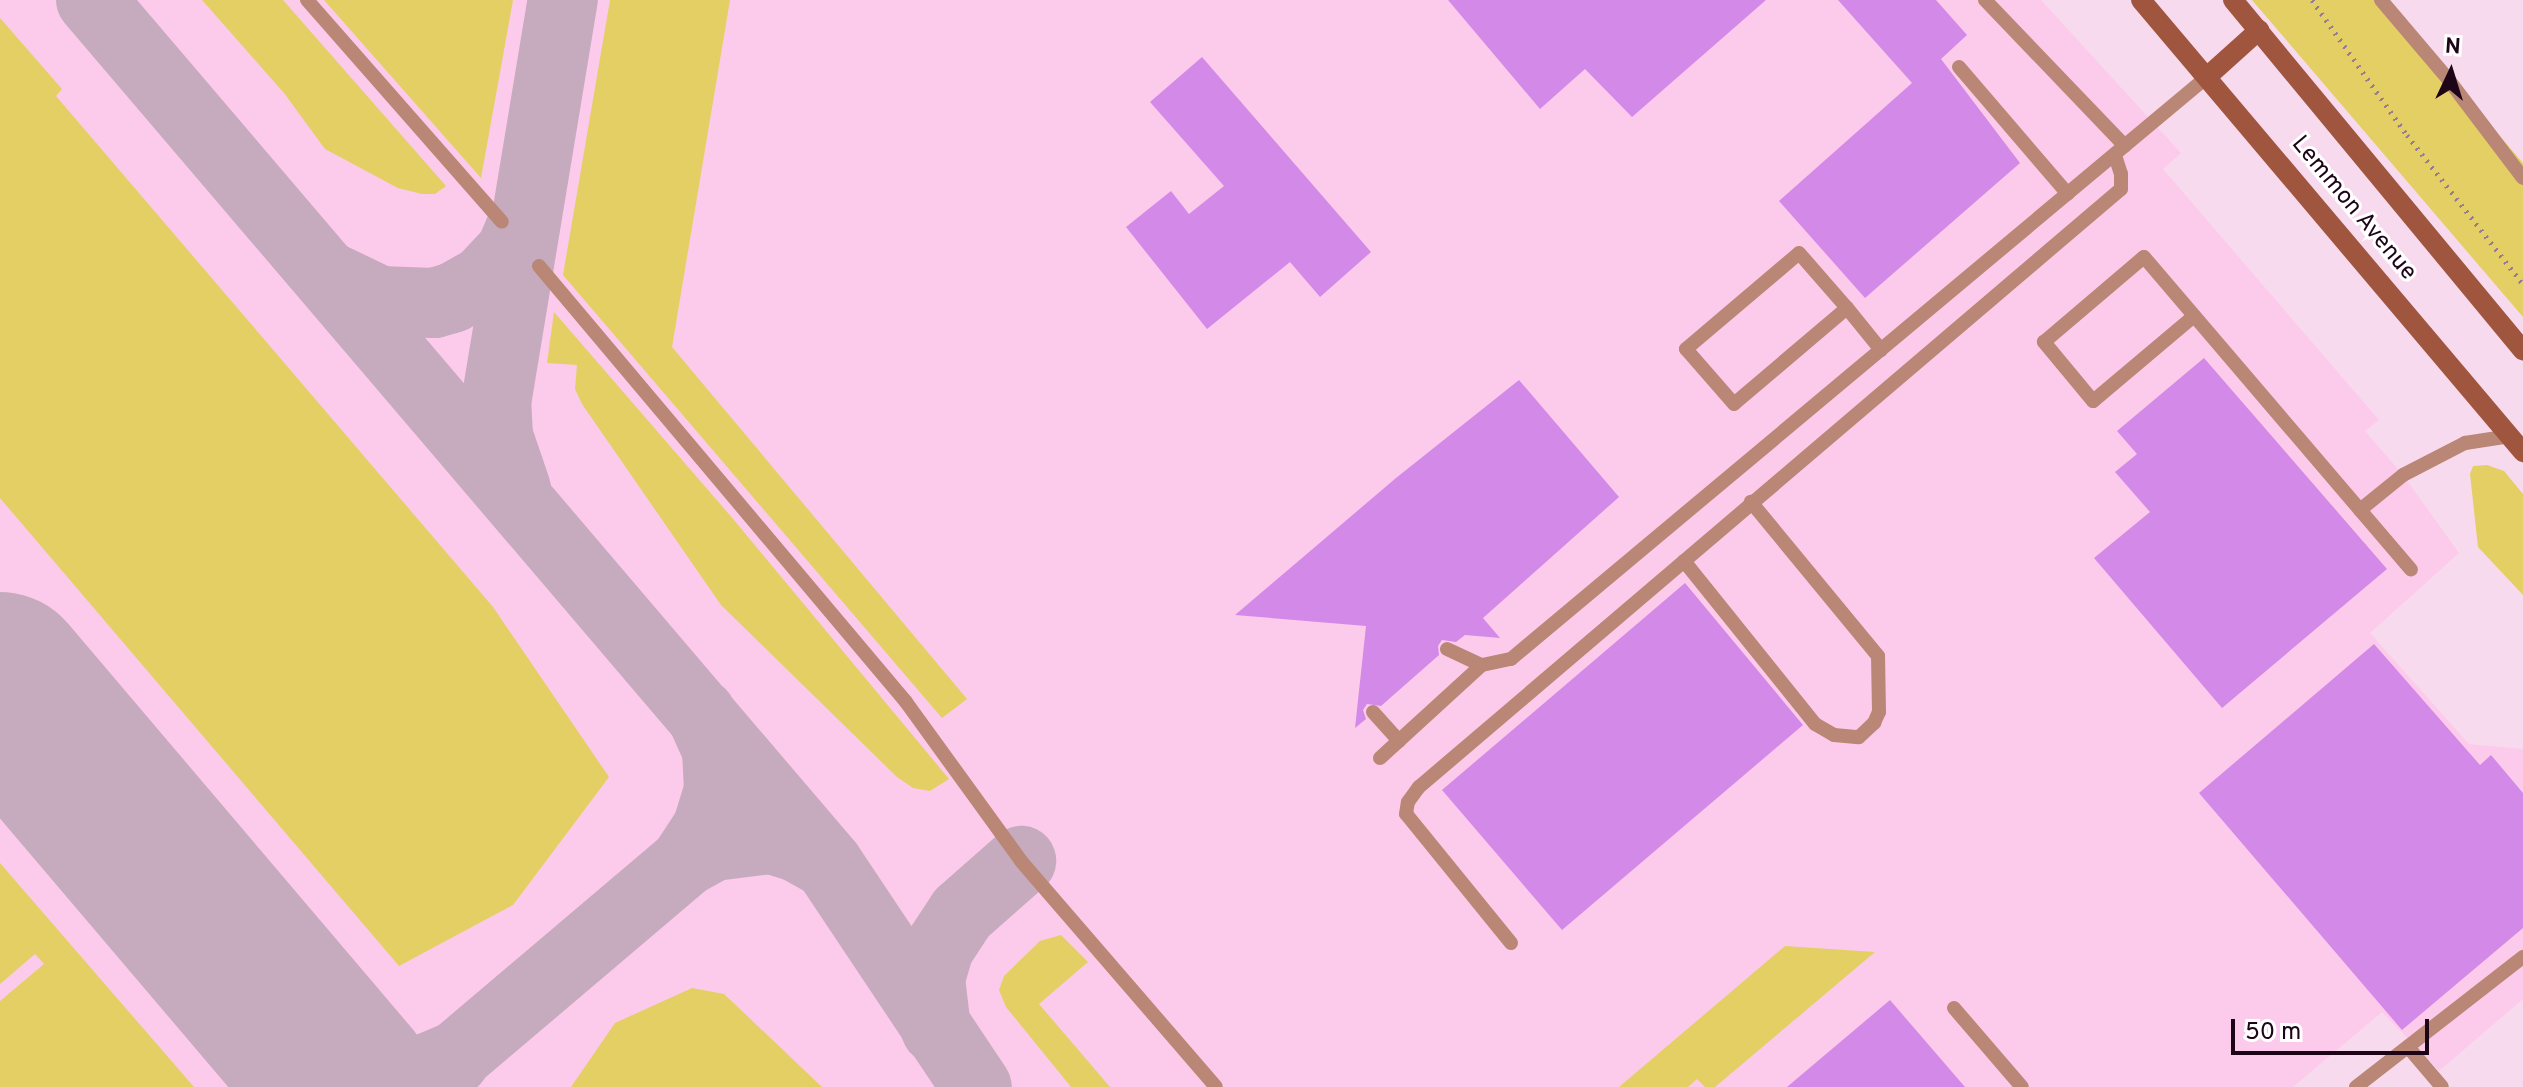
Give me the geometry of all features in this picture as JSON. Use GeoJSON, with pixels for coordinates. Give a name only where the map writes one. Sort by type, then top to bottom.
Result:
{"type":"FeatureCollection","features":[{"type":"Feature","properties":{"kind":"main road","name":"Lemmon Avenue"},"geometry":{"type":"LineString","coordinates":[[2141,0],[2516,444]]}},
{"type":"Feature","properties":{"kind":"main road","name":"Lemmon Avenue"},"geometry":{"type":"LineString","coordinates":[[2233,0],[2523,350]]}},
{"type":"Feature","properties":{"kind":"main road"},"geometry":{"type":"LineString","coordinates":[[2208,76],[2259,30]]}},
{"type":"Feature","properties":{"kind":"lane"},"geometry":{"type":"LineString","coordinates":[[307,0],[502,222]]}},
{"type":"Feature","properties":{"kind":"lane"},"geometry":{"type":"LineString","coordinates":[[1511,943],[1406,814],[1408,802],[1419,787],[2121,189],[2120,151],[1985,0]]}},
{"type":"Feature","properties":{"kind":"lane"},"geometry":{"type":"LineString","coordinates":[[2381,0],[2448,79],[2523,178]]}},
{"type":"Feature","properties":{"kind":"lane"},"geometry":{"type":"LineString","coordinates":[[1959,67],[2068,194]]}},
{"type":"Feature","properties":{"kind":"lane"},"geometry":{"type":"LineString","coordinates":[[1380,758],[1482,665],[1511,659],[2208,76]]}},
{"type":"Feature","properties":{"kind":"lane"},"geometry":{"type":"LineString","coordinates":[[1847,308],[1734,404],[1686,349],[1799,253],[1847,308],[1881,350]]}},
{"type":"Feature","properties":{"kind":"lane"},"geometry":{"type":"LineString","coordinates":[[2194,316],[2093,401],[2044,342],[2144,257],[2411,570]]}},
{"type":"Feature","properties":{"kind":"lane"},"geometry":{"type":"LineString","coordinates":[[539,266],[906,702],[1021,861],[1216,1087]]}},
{"type":"Feature","properties":{"kind":"lane"},"geometry":{"type":"LineString","coordinates":[[2360,510],[2403,475],[2465,443],[2516,444]]}},
{"type":"Feature","properties":{"kind":"lane"},"geometry":{"type":"LineString","coordinates":[[1684,561],[1815,724],[1834,735],[1859,737],[1874,723],[1879,712],[1878,656],[1751,502]]}},
{"type":"Feature","properties":{"kind":"lane"},"geometry":{"type":"LineString","coordinates":[[1447,649],[1482,665]]}},
{"type":"Feature","properties":{"kind":"lane"},"geometry":{"type":"LineString","coordinates":[[1373,712],[1399,741]]}},
{"type":"Feature","properties":{"kind":"lane"},"geometry":{"type":"LineString","coordinates":[[2356,1087],[2523,957]]}},
{"type":"Feature","properties":{"kind":"lane"},"geometry":{"type":"LineString","coordinates":[[1954,1008],[2022,1087]]}},
{"type":"Feature","properties":{"kind":"lane"},"geometry":{"type":"LineString","coordinates":[[2408,1047],[2442,1087]]}},
{"type":"Feature","properties":{"kind":"path"},"geometry":{"type":"LineString","coordinates":[[2312,0],[2407,135],[2458,196],[2495,252],[2523,284]]}},
{"type":"Feature","properties":{"kind":"shaded area"},"geometry":{"type":"Polygon","coordinates":[[[0,0],[2041,0],[2181,153],[2163,169],[2379,420],[2365,431],[2403,475],[2459,553],[2370,633],[2469,744],[2523,749],[2523,999],[2439,1071],[2382,1012],[2293,1087],[0,1087],[0,0]]]}},
{"type":"Feature","properties":{"kind":"shaded area"},"geometry":{"type":"Polygon","coordinates":[[[202,0],[283,0],[446,186],[435,194],[398,188],[325,149],[284,93],[202,0]]]}},
{"type":"Feature","properties":{"kind":"shaded area"},"geometry":{"type":"Polygon","coordinates":[[[324,0],[513,0],[481,178],[324,0]]]}},
{"type":"Feature","properties":{"kind":"shaded area"},"geometry":{"type":"Polygon","coordinates":[[[610,0],[730,0],[672,347],[967,699],[942,718],[563,275],[610,0]]]}},
{"type":"Feature","properties":{"kind":"shaded area"},"geometry":{"type":"Polygon","coordinates":[[[2252,0],[2383,0],[2523,163],[2523,317],[2252,0]]]}},
{"type":"Feature","properties":{"kind":"shaded area"},"geometry":{"type":"Polygon","coordinates":[[[0,18],[62,89],[56,96],[493,607],[609,777],[513,905],[399,966],[0,498],[0,18]]]}},
{"type":"Feature","properties":{"kind":"shaded area"},"geometry":{"type":"Polygon","coordinates":[[[554,312],[734,520],[949,779],[930,791],[913,788],[897,777],[721,605],[582,404],[575,389],[577,365],[547,363],[554,312]]]}},
{"type":"Feature","properties":{"kind":"shaded area"},"geometry":{"type":"Polygon","coordinates":[[[2487,465],[2504,471],[2523,494],[2523,595],[2478,547],[2470,474],[2473,466],[2487,465]]]}},
{"type":"Feature","properties":{"kind":"shaded area"},"geometry":{"type":"Polygon","coordinates":[[[0,863],[194,1087],[0,1087],[0,1001],[44,964],[35,954],[0,984],[0,863]]]}},
{"type":"Feature","properties":{"kind":"shaded area"},"geometry":{"type":"Polygon","coordinates":[[[1061,935],[1088,962],[1039,1004],[1110,1087],[1071,1087],[1006,1007],[999,990],[1004,976],[1040,941],[1061,935]]]}},
{"type":"Feature","properties":{"kind":"shaded area"},"geometry":{"type":"Polygon","coordinates":[[[1785,946],[1875,952],[1715,1087],[1705,1087],[1697,1079],[1688,1087],[1619,1087],[1785,946]]]}},
{"type":"Feature","properties":{"kind":"shaded area"},"geometry":{"type":"Polygon","coordinates":[[[692,988],[724,994],[822,1087],[571,1087],[615,1023],[692,988]]]}},
{"type":"Feature","properties":{"kind":"building"},"geometry":{"type":"Polygon","coordinates":[[[1448,0],[1766,0],[1632,117],[1585,69],[1540,109],[1448,0]]]}},
{"type":"Feature","properties":{"kind":"building"},"geometry":{"type":"Polygon","coordinates":[[[1838,0],[1936,0],[1967,35],[1941,59],[2020,163],[1865,298],[1779,201],[1912,83],[1838,0]]]}},
{"type":"Feature","properties":{"kind":"building"},"geometry":{"type":"Polygon","coordinates":[[[1202,57],[1371,252],[1320,297],[1290,262],[1207,329],[1126,227],[1171,191],[1189,214],[1224,186],[1150,102],[1202,57]]]}},
{"type":"Feature","properties":{"kind":"building"},"geometry":{"type":"Polygon","coordinates":[[[2204,358],[2387,569],[2222,708],[2094,558],[2150,512],[2115,472],[2137,454],[2117,431],[2204,358]]]}},
{"type":"Feature","properties":{"kind":"building"},"geometry":{"type":"Polygon","coordinates":[[[1519,380],[1619,497],[1483,618],[1500,638],[1465,635],[1456,642],[1442,640],[1438,646],[1439,655],[1381,706],[1367,704],[1363,710],[1366,719],[1355,728],[1366,626],[1235,615],[1396,478],[1519,380]]]}},
{"type":"Feature","properties":{"kind":"building"},"geometry":{"type":"Polygon","coordinates":[[[1685,583],[1803,725],[1562,930],[1442,790],[1685,583]]]}},
{"type":"Feature","properties":{"kind":"building"},"geometry":{"type":"Polygon","coordinates":[[[2374,644],[2480,765],[2491,755],[2523,793],[2523,928],[2402,1030],[2199,793],[2374,644]]]}},
{"type":"Feature","properties":{"kind":"building"},"geometry":{"type":"Polygon","coordinates":[[[1890,1000],[1965,1087],[1787,1087],[1890,1000]]]}},
{"type":"Feature","properties":{"kind":"taxiway"},"geometry":{"type":"LineString","coordinates":[[91,0],[828,864],[977,1087]]}},
{"type":"Feature","properties":{"kind":"taxiway"},"geometry":{"type":"LineString","coordinates":[[516,489],[498,436],[496,403],[563,0]]}},
{"type":"Feature","properties":{"kind":"taxiway"},"geometry":{"type":"LineString","coordinates":[[330,277],[380,301],[434,303],[452,298],[483,281],[511,251],[524,221]]}},
{"type":"Feature","properties":{"kind":"taxiway"},"geometry":{"type":"LineString","coordinates":[[701,714],[717,750],[719,790],[708,827],[685,862],[714,846],[771,839],[797,847],[828,864]]}},
{"type":"Feature","properties":{"kind":"taxiway"},"geometry":{"type":"LineString","coordinates":[[936,1029],[930,979],[939,948],[962,913],[1021,861]]}},
{"type":"Feature","properties":{"kind":"taxiway"},"geometry":{"type":"LineString","coordinates":[[420,1087],[685,862]]}},
{"type":"Feature","properties":{"kind":"taxiway"},"geometry":{"type":"LineString","coordinates":[[237,945],[325,1046],[349,1066],[398,1073],[423,1070],[458,1055],[454,1061]]}},
{"type":"Feature","properties":{"kind":"runway"},"geometry":{"type":"LineString","coordinates":[[0,681],[345,1087]]}}]}
